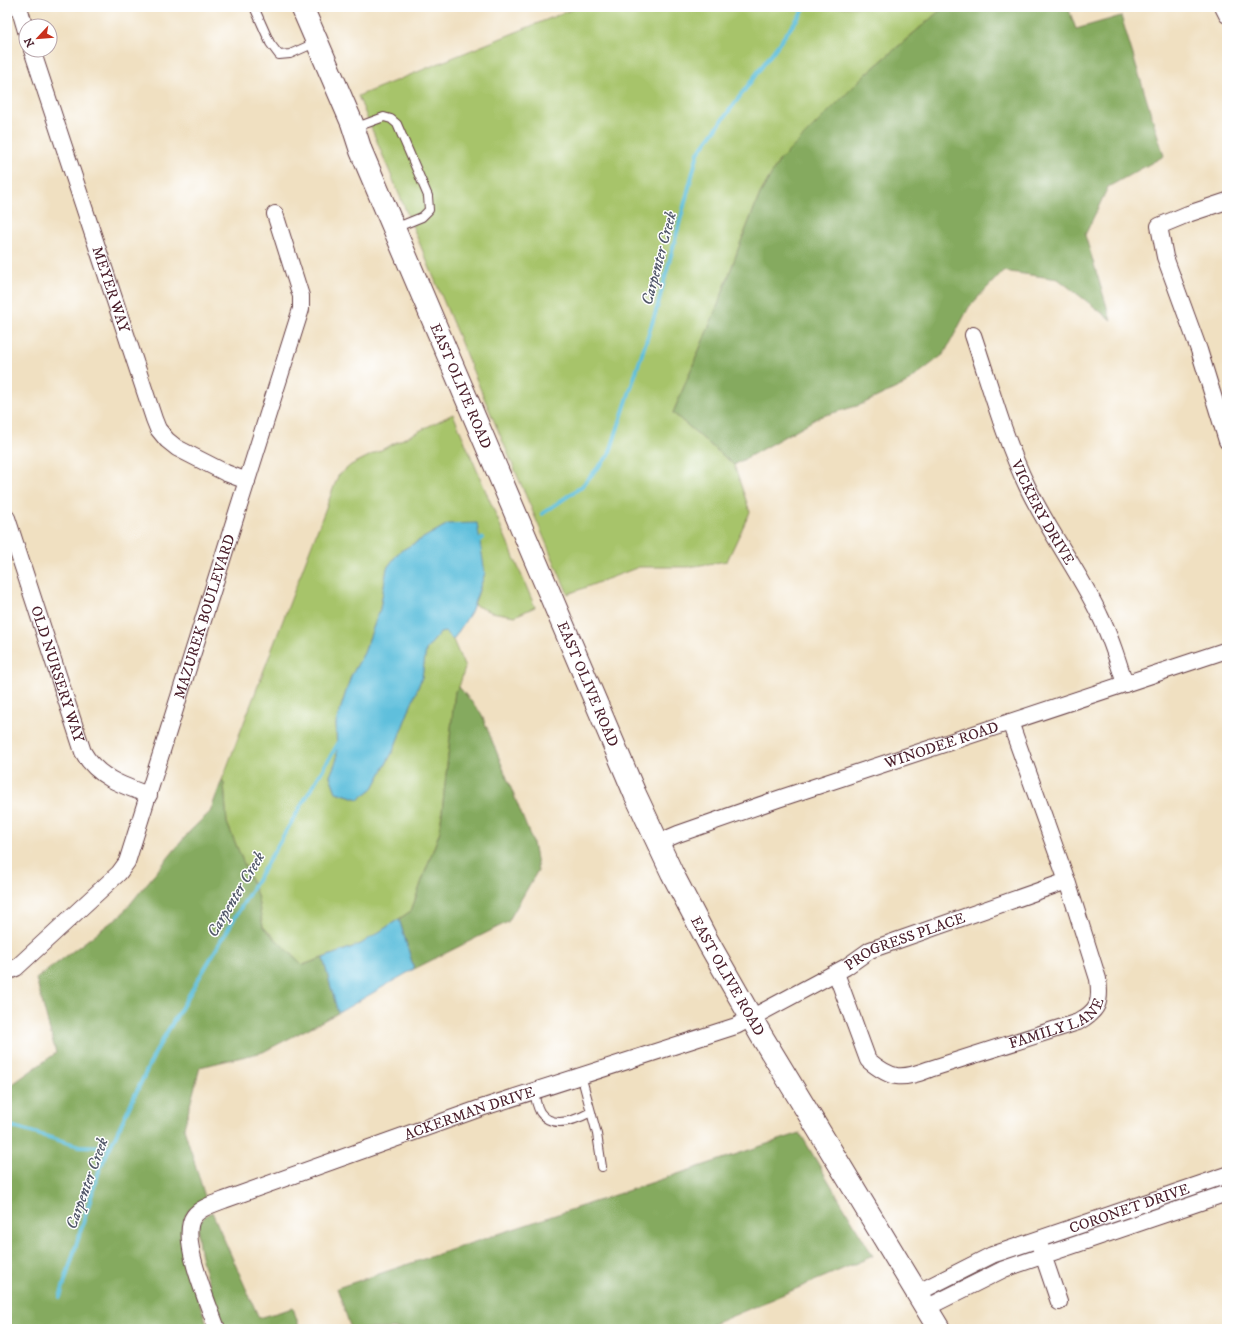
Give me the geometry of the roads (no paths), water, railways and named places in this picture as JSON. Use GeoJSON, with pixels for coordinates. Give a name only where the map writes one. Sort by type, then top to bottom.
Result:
{"type":"FeatureCollection","features":[{"type":"Feature","properties":{"kind":"street"},"geometry":{"type":"LineString","coordinates":[[19,7],[22,18]]}},
{"type":"Feature","properties":{"kind":"street","name":"EAST OLIVE ROAD"},"geometry":{"type":"LineString","coordinates":[[302,7],[354,129],[361,151],[579,666],[657,843],[708,942],[751,1018],[939,1329]]}},
{"type":"Feature","properties":{"kind":"street"},"geometry":{"type":"LineString","coordinates":[[1223,7],[1227,15]]}},
{"type":"Feature","properties":{"kind":"street","name":"MEYER WAY"},"geometry":{"type":"LineString","coordinates":[[35,58],[158,429],[167,440],[177,448],[226,473],[247,481]]}},
{"type":"Feature","properties":{"kind":"street"},"geometry":{"type":"LineString","coordinates":[[1227,201],[1188,214],[1159,226],[1165,257],[1199,350],[1227,441]]}},
{"type":"Feature","properties":{"kind":"street","name":"MAZUREK BOULEVARD"},"geometry":{"type":"LineString","coordinates":[[7,972],[16,968],[119,873],[127,862],[301,309],[301,296],[275,214]]}},
{"type":"Feature","properties":{"kind":"street","name":"VICKERY DRIVE"},"geometry":{"type":"LineString","coordinates":[[973,335],[1013,453],[1027,486],[1044,519],[1079,577],[1100,616],[1114,649],[1125,684]]}},
{"type":"Feature","properties":{"kind":"street","name":"OLD NURSERY WAY"},"geometry":{"type":"LineString","coordinates":[[7,518],[83,752],[89,763],[98,772],[129,788],[149,795]]}},
{"type":"Feature","properties":{"kind":"street","name":"WINODEE ROAD"},"geometry":{"type":"LineString","coordinates":[[657,843],[678,834],[778,799],[1227,650]]}},
{"type":"Feature","properties":{"kind":"street","name":"FAMILY LANE"},"geometry":{"type":"LineString","coordinates":[[836,973],[868,1060],[883,1072],[898,1077],[913,1075],[930,1068],[1078,1022],[1090,1015],[1096,1006],[1100,994],[1098,979],[1067,881],[1010,722]]}},
{"type":"Feature","properties":{"kind":"street","name":"PROGRESS PLACE"},"geometry":{"type":"LineString","coordinates":[[751,1018],[846,968],[870,950],[1067,881]]}},
{"type":"Feature","properties":{"kind":"street","name":"ACKERMAN DRIVE"},"geometry":{"type":"LineString","coordinates":[[217,1329],[191,1254],[190,1238],[193,1219],[200,1210],[474,1110],[736,1026],[751,1018]]}},
{"type":"Feature","properties":{"kind":"street","name":"CORONET DRIVE"},"geometry":{"type":"LineString","coordinates":[[1224,1176],[1227,1193],[1004,1268],[921,1300],[992,1255],[1224,1176]]}},
{"type":"Feature","properties":{"kind":"street"},"geometry":{"type":"LineString","coordinates":[[1037,1239],[1059,1302]]}},
{"type":"Feature","properties":{"kind":"lane"},"geometry":{"type":"LineString","coordinates":[[254,7],[270,43],[279,55],[290,54],[317,42]]}},
{"type":"Feature","properties":{"kind":"lane"},"geometry":{"type":"LineString","coordinates":[[354,129],[384,117],[391,119],[397,124],[428,196],[429,210],[422,217],[394,228]]}},
{"type":"Feature","properties":{"kind":"lane"},"geometry":{"type":"LineString","coordinates":[[581,1075],[597,1134],[602,1167]]}},
{"type":"Feature","properties":{"kind":"lane"},"geometry":{"type":"LineString","coordinates":[[534,1090],[536,1104],[540,1112],[546,1118],[559,1122],[570,1122],[591,1112]]}},
{"type":"Feature","properties":{"kind":"water"},"geometry":{"type":"Polygon","coordinates":[[[477,523],[485,573],[471,612],[453,640],[445,632],[440,633],[426,650],[422,677],[393,751],[373,788],[359,799],[336,792],[330,776],[337,759],[336,723],[351,676],[364,653],[380,609],[387,568],[399,552],[448,524],[477,523]]]}},
{"type":"Feature","properties":{"kind":"water"},"geometry":{"type":"Polygon","coordinates":[[[399,919],[414,969],[338,1013],[323,958],[361,944],[399,919]]]}},
{"type":"Feature","properties":{"kind":"waterway","name":"Carpenter Creek"},"geometry":{"type":"LineString","coordinates":[[542,514],[581,487],[609,455],[657,308],[698,153],[806,7]]}},
{"type":"Feature","properties":{"kind":"waterway","name":"Carpenter Creek"},"geometry":{"type":"LineString","coordinates":[[475,544],[483,538]]}},
{"type":"Feature","properties":{"kind":"waterway","name":"Carpenter Creek"},"geometry":{"type":"LineString","coordinates":[[60,1297],[100,1168],[157,1049],[339,742]]}},
{"type":"Feature","properties":{"kind":"waterway"},"geometry":{"type":"LineString","coordinates":[[7,1125],[79,1146],[110,1147]]}}]}
